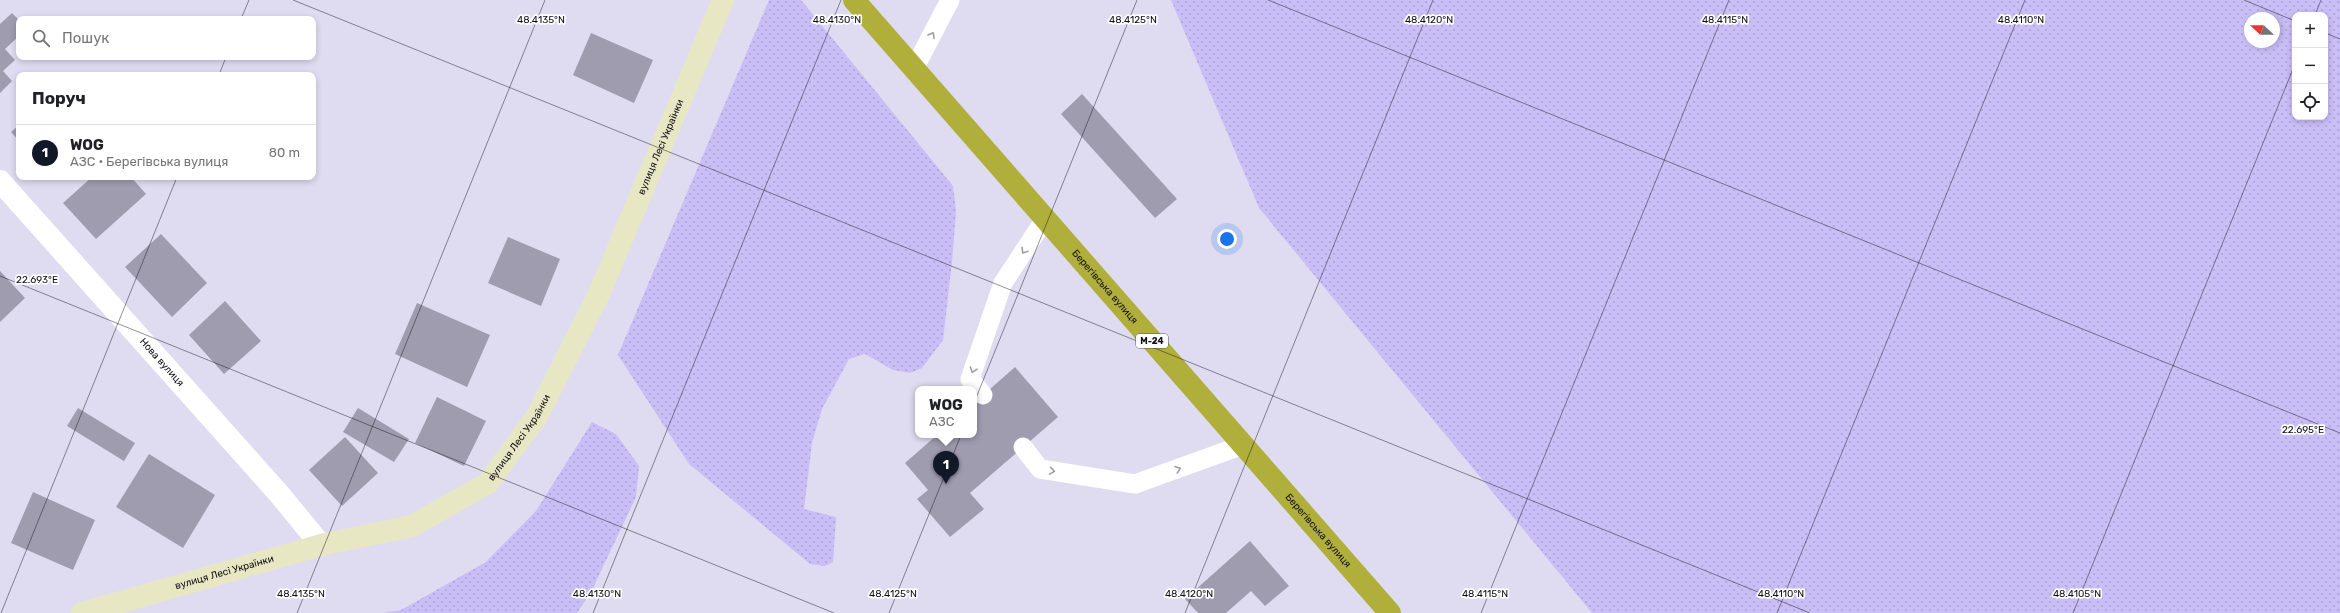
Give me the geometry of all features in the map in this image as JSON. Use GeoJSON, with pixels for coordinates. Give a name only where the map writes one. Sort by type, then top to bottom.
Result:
{"type":"FeatureCollection","features":[{"type":"Feature","properties":{"kind":"highway","name":"М-24"},"geometry":{"type":"LineString","coordinates":[[854,0],[914,69]]}},
{"type":"Feature","properties":{"kind":"highway","name":"Берегівська вулиця"},"geometry":{"type":"LineString","coordinates":[[914,69],[1390,613]]}},
{"type":"Feature","properties":{"kind":"street","name":"вулиця Лесі Українки"},"geometry":{"type":"LineString","coordinates":[[82,613],[321,545],[412,526],[488,483],[537,416],[598,296],[723,0]]}},
{"type":"Feature","properties":{"kind":"street","name":"Нова вулиця"},"geometry":{"type":"LineString","coordinates":[[0,182],[280,495],[321,545]]}},
{"type":"Feature","properties":{"kind":"lane"},"geometry":{"type":"LineString","coordinates":[[914,69],[950,0]]}},
{"type":"Feature","properties":{"kind":"lane"},"geometry":{"type":"LineString","coordinates":[[975,386],[970,379],[1003,283],[1045,219]]}},
{"type":"Feature","properties":{"kind":"lane"},"geometry":{"type":"LineString","coordinates":[[977,388],[982,395]]}},
{"type":"Feature","properties":{"kind":"lane"},"geometry":{"type":"LineString","coordinates":[[1023,447],[1040,469],[1136,484],[1243,444]]}},
{"type":"Feature","properties":{"kind":"shaded area"},"geometry":{"type":"Polygon","coordinates":[[[769,0],[801,0],[953,186],[956,211],[943,340],[922,368],[910,373],[893,370],[865,354],[849,359],[822,409],[812,443],[804,509],[836,517],[833,562],[825,566],[810,564],[689,464],[618,355],[769,0]]]}},
{"type":"Feature","properties":{"kind":"shaded area"},"geometry":{"type":"Polygon","coordinates":[[[1171,0],[2340,0],[2340,613],[1592,613],[1259,208],[1171,0]]]}},
{"type":"Feature","properties":{"kind":"shaded area"},"geometry":{"type":"Polygon","coordinates":[[[592,422],[616,434],[639,466],[636,497],[591,592],[577,613],[383,613],[401,610],[486,562],[536,511],[592,422]]]}},
{"type":"Feature","properties":{"kind":"building"},"geometry":{"type":"Polygon","coordinates":[[[12,13],[16,17],[16,39],[5,49],[15,60],[3,71],[12,81],[0,93],[0,24],[12,13]]]}},
{"type":"Feature","properties":{"kind":"building"},"geometry":{"type":"Polygon","coordinates":[[[591,33],[653,60],[634,103],[573,75],[591,33]]]}},
{"type":"Feature","properties":{"kind":"building"},"geometry":{"type":"Polygon","coordinates":[[[1082,94],[1177,199],[1155,218],[1061,114],[1082,94]]]}},
{"type":"Feature","properties":{"kind":"building"},"geometry":{"type":"Polygon","coordinates":[[[16,128],[16,138],[11,132],[16,128]]]}},
{"type":"Feature","properties":{"kind":"building"},"geometry":{"type":"Polygon","coordinates":[[[89,180],[134,180],[146,194],[96,239],[63,203],[89,180]]]}},
{"type":"Feature","properties":{"kind":"building"},"geometry":{"type":"Polygon","coordinates":[[[161,234],[207,283],[172,317],[125,267],[161,234]]]}},
{"type":"Feature","properties":{"kind":"building"},"geometry":{"type":"Polygon","coordinates":[[[508,237],[560,259],[541,306],[488,283],[508,237]]]}},
{"type":"Feature","properties":{"kind":"building"},"geometry":{"type":"Polygon","coordinates":[[[0,271],[25,298],[0,322],[0,271]]]}},
{"type":"Feature","properties":{"kind":"building"},"geometry":{"type":"Polygon","coordinates":[[[225,301],[261,341],[224,374],[189,335],[225,301]]]}},
{"type":"Feature","properties":{"kind":"building"},"geometry":{"type":"Polygon","coordinates":[[[417,303],[490,335],[467,387],[395,354],[417,303]]]}},
{"type":"Feature","properties":{"kind":"building"},"geometry":{"type":"Polygon","coordinates":[[[1015,367],[1058,417],[970,493],[984,509],[950,537],[917,499],[928,490],[905,463],[934,438],[977,438],[977,400],[1015,367]]]}},
{"type":"Feature","properties":{"kind":"building"},"geometry":{"type":"Polygon","coordinates":[[[437,397],[486,421],[464,466],[415,443],[437,397]]]}},
{"type":"Feature","properties":{"kind":"building"},"geometry":{"type":"Polygon","coordinates":[[[78,408],[135,443],[124,461],[67,426],[78,408]]]}},
{"type":"Feature","properties":{"kind":"building"},"geometry":{"type":"Polygon","coordinates":[[[358,408],[409,439],[394,462],[343,432],[358,408]]]}},
{"type":"Feature","properties":{"kind":"building"},"geometry":{"type":"Polygon","coordinates":[[[345,437],[378,473],[342,506],[309,470],[345,437]]]}},
{"type":"Feature","properties":{"kind":"building"},"geometry":{"type":"Polygon","coordinates":[[[149,454],[215,495],[183,548],[116,507],[149,454]]]}},
{"type":"Feature","properties":{"kind":"building"},"geometry":{"type":"Polygon","coordinates":[[[33,492],[95,520],[73,570],[11,543],[33,492]]]}},
{"type":"Feature","properties":{"kind":"building"},"geometry":{"type":"Polygon","coordinates":[[[1250,541],[1289,586],[1265,606],[1251,591],[1226,613],[1198,613],[1185,599],[1250,541]]]}},
{"type":"Feature","properties":{"kind":"place","name":"WOG"},"geometry":{"type":"Point","coordinates":[946,484]}}]}
